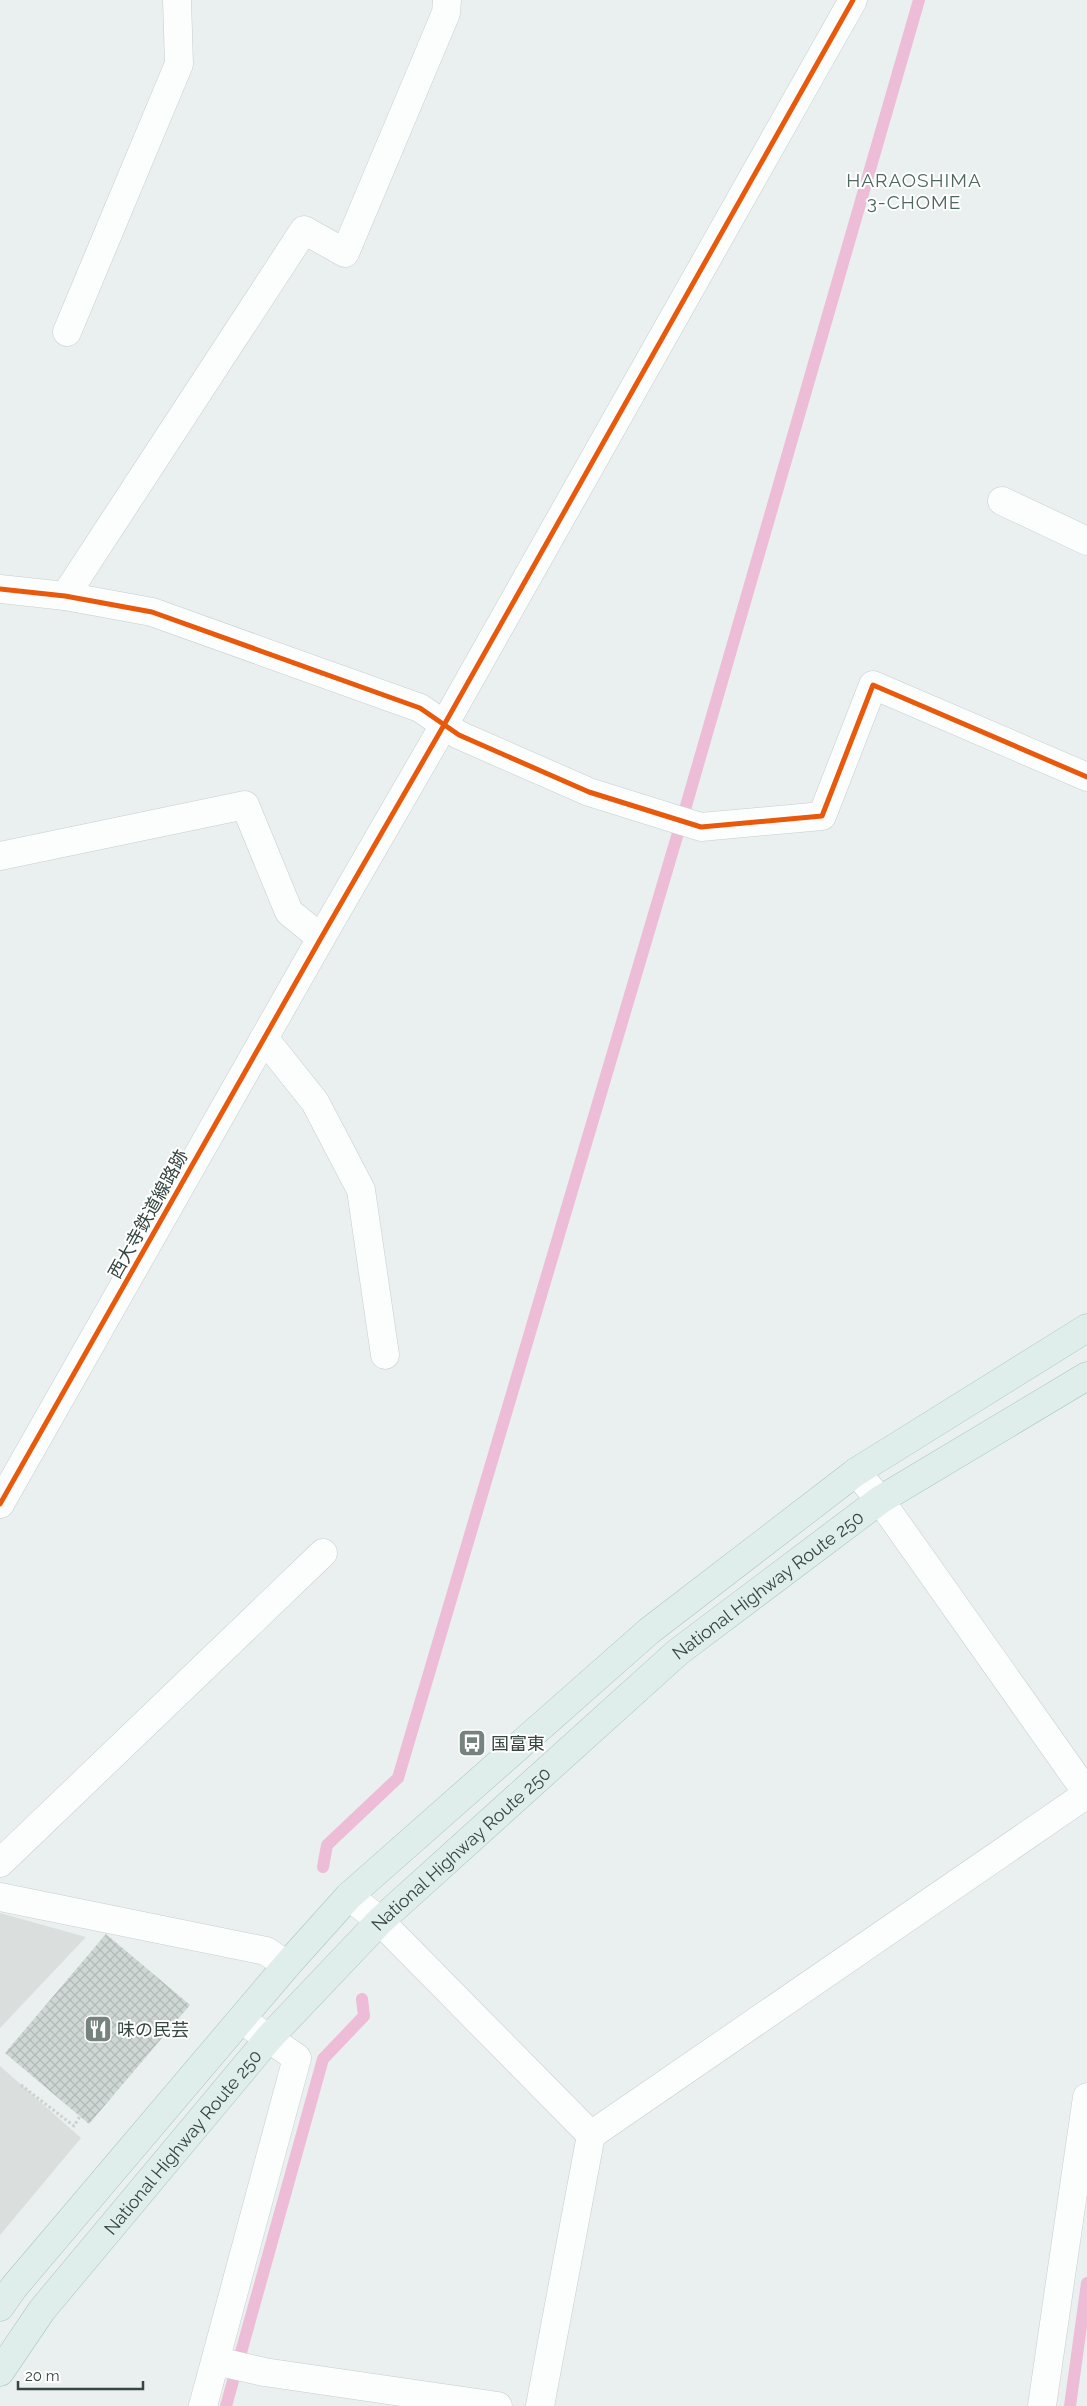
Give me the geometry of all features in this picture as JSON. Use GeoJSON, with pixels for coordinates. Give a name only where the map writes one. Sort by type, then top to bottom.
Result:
{"type":"FeatureCollection","features":[{"type":"Feature","properties":{"kind":"highway","name":"National Highway Route 250"},"geometry":{"type":"LineString","coordinates":[[0,2308],[14,2287],[287,1965],[349,1896],[649,1631],[856,1472],[1087,1328]]}},
{"type":"Feature","properties":{"kind":"highway","name":"National Highway Route 250"},"geometry":{"type":"LineString","coordinates":[[0,2372],[42,2310],[269,2038],[380,1921],[678,1652],[880,1500],[1087,1376]]}},
{"type":"Feature","properties":{"kind":"street"},"geometry":{"type":"LineString","coordinates":[[67,332],[179,64],[177,0]]}},
{"type":"Feature","properties":{"kind":"street"},"geometry":{"type":"LineString","coordinates":[[65,596],[304,230],[345,253],[446,13],[447,0]]}},
{"type":"Feature","properties":{"kind":"street","name":"西大寺鉄道線路跡"},"geometry":{"type":"LineString","coordinates":[[0,1504],[444,725],[853,0]]}},
{"type":"Feature","properties":{"kind":"street"},"geometry":{"type":"LineString","coordinates":[[1002,501],[1087,541]]}},
{"type":"Feature","properties":{"kind":"street"},"geometry":{"type":"LineString","coordinates":[[0,589],[65,596],[152,612],[420,708],[459,735],[589,792],[701,827],[822,816],[873,685],[1087,777]]}},
{"type":"Feature","properties":{"kind":"street"},"geometry":{"type":"LineString","coordinates":[[0,856],[246,805],[289,912],[321,938]]}},
{"type":"Feature","properties":{"kind":"street"},"geometry":{"type":"LineString","coordinates":[[264,1038],[315,1102],[361,1190],[385,1355]]}},
{"type":"Feature","properties":{"kind":"street"},"geometry":{"type":"LineString","coordinates":[[540,2406],[591,2135],[1087,1793],[880,1500],[856,1472]]}},
{"type":"Feature","properties":{"kind":"street"},"geometry":{"type":"LineString","coordinates":[[0,1863],[323,1553]]}},
{"type":"Feature","properties":{"kind":"street"},"geometry":{"type":"LineString","coordinates":[[349,1896],[380,1921],[591,2135]]}},
{"type":"Feature","properties":{"kind":"street"},"geometry":{"type":"LineString","coordinates":[[0,1897],[266,1951],[287,1965]]}},
{"type":"Feature","properties":{"kind":"street"},"geometry":{"type":"LineString","coordinates":[[203,2406],[220,2362],[297,2058],[242,2020]]}},
{"type":"Feature","properties":{"kind":"street"},"geometry":{"type":"LineString","coordinates":[[1042,2406],[1083,2158],[1087,2097]]}},
{"type":"Feature","properties":{"kind":"street"},"geometry":{"type":"LineString","coordinates":[[220,2362],[251,2369],[498,2406]]}},
{"type":"Feature","properties":{"kind":"path"},"geometry":{"type":"LineString","coordinates":[[21,2085],[74,2126],[80,2116]]}},
{"type":"Feature","properties":{"kind":"shaded area"},"geometry":{"type":"Polygon","coordinates":[[[0,1913],[86,1937],[0,2028],[0,1913]]]}},
{"type":"Feature","properties":{"kind":"shaded area"},"geometry":{"type":"Polygon","coordinates":[[[0,2066],[81,2138],[0,2235],[0,2066]]]}},
{"type":"Feature","properties":{"kind":"building","name":"味の民芸"},"geometry":{"type":"Polygon","coordinates":[[[106,1934],[190,2005],[89,2124],[5,2053],[106,1934]]]}},
{"type":"Feature","properties":{"kind":"waterway"},"geometry":{"type":"LineString","coordinates":[[323,1867],[327,1845],[398,1778],[686,806],[919,0]]}},
{"type":"Feature","properties":{"kind":"waterway"},"geometry":{"type":"LineString","coordinates":[[226,2406],[323,2059],[364,2016],[362,1999]]}},
{"type":"Feature","properties":{"kind":"waterway"},"geometry":{"type":"LineString","coordinates":[[1070,2406],[1087,2283]]}},
{"type":"Feature","properties":{"kind":"cycle path"},"geometry":{"type":"LineString","coordinates":[[0,1504],[444,725],[853,0]]}},
{"type":"Feature","properties":{"kind":"cycle path"},"geometry":{"type":"LineString","coordinates":[[0,589],[65,596],[152,612],[420,708],[459,735],[589,792],[701,827],[822,816],[873,685],[1087,777]]}},
{"type":"Feature","properties":{"kind":"place","name":"国富東"},"geometry":{"type":"Point","coordinates":[472,1743]}},
{"type":"Feature","properties":{"kind":"place","name":"味の民芸"},"geometry":{"type":"Point","coordinates":[98,2029]}},
{"type":"Feature","properties":{"kind":"district","name":"HARAOSHIMA 3-CHOME"},"geometry":{"type":"Point","coordinates":[914,191]}}]}
